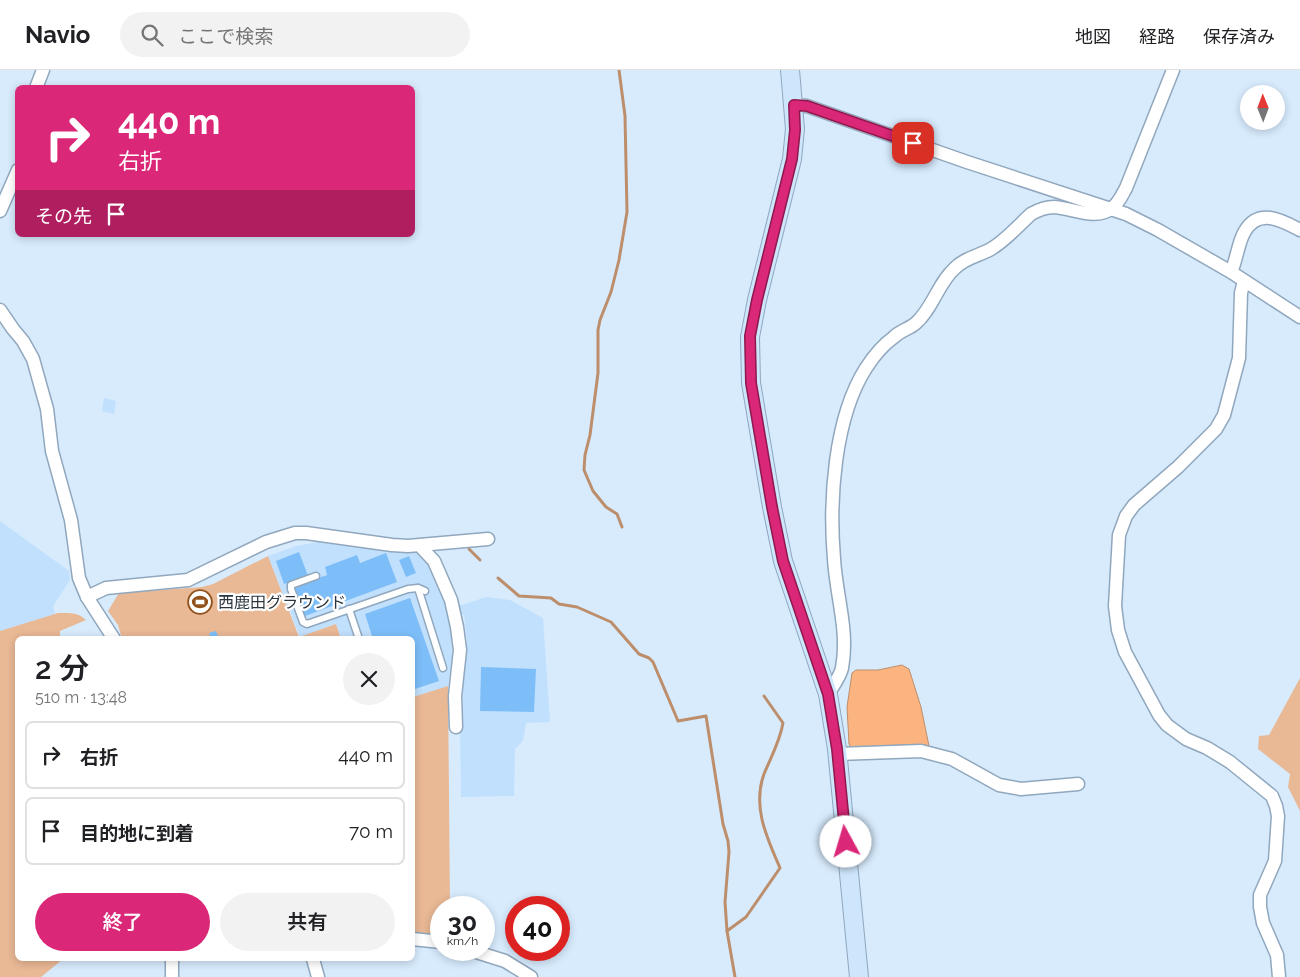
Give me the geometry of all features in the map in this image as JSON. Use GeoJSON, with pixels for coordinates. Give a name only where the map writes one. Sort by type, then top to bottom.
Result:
{"type":"FeatureCollection","features":[{"type":"Feature","properties":{"kind":"street"},"geometry":{"type":"LineString","coordinates":[[37,85],[43,70]]}},
{"type":"Feature","properties":{"kind":"street"},"geometry":{"type":"LineString","coordinates":[[790,70],[795,130],[792,159],[757,300],[750,336],[751,383],[783,561],[828,694],[838,754],[859,977]]}},
{"type":"Feature","properties":{"kind":"street"},"geometry":{"type":"LineString","coordinates":[[828,694],[842,669],[843,650],[843,621],[834,560],[835,473],[844,420],[854,392],[866,368],[894,336],[910,328],[925,314],[953,269],[968,258],[992,248],[1031,214],[1038,210],[1053,207],[1098,213],[1112,208],[1120,200],[1126,188],[1173,70]]}},
{"type":"Feature","properties":{"kind":"street"},"geometry":{"type":"LineString","coordinates":[[794,105],[807,106],[966,162],[1112,208],[1158,230],[1231,272],[1300,317]]}},
{"type":"Feature","properties":{"kind":"street"},"geometry":{"type":"LineString","coordinates":[[0,211],[4,192],[15,175]]}},
{"type":"Feature","properties":{"kind":"street"},"geometry":{"type":"LineString","coordinates":[[1231,272],[1236,263],[1245,231],[1256,220],[1273,217],[1300,230]]}},
{"type":"Feature","properties":{"kind":"street"},"geometry":{"type":"LineString","coordinates":[[1244,281],[1241,293],[1239,358],[1224,415],[1216,429],[1178,467],[1134,505],[1126,516],[1119,535],[1115,606],[1118,630],[1125,652],[1159,715],[1167,725],[1186,739],[1207,748],[1230,762],[1272,796],[1278,816],[1275,861],[1262,890],[1260,907],[1263,923],[1277,955],[1279,977]]}},
{"type":"Feature","properties":{"kind":"street"},"geometry":{"type":"LineString","coordinates":[[0,310],[29,350],[39,376],[47,410],[52,451],[71,520],[79,578],[87,597],[112,636]]}},
{"type":"Feature","properties":{"kind":"street"},"geometry":{"type":"LineString","coordinates":[[87,597],[106,588],[188,580],[247,550],[266,542],[295,534],[306,533],[392,546],[420,546],[488,539]]}},
{"type":"Feature","properties":{"kind":"street"},"geometry":{"type":"LineString","coordinates":[[420,546],[434,561],[450,600],[458,627],[460,650],[455,696],[456,727]]}},
{"type":"Feature","properties":{"kind":"street"},"geometry":{"type":"LineString","coordinates":[[838,754],[921,751],[952,759],[999,785],[1021,788],[1078,784]]}},
{"type":"Feature","properties":{"kind":"street"},"geometry":{"type":"LineString","coordinates":[[415,939],[430,941]]}},
{"type":"Feature","properties":{"kind":"street"},"geometry":{"type":"LineString","coordinates":[[495,958],[505,961],[531,977]]}},
{"type":"Feature","properties":{"kind":"street"},"geometry":{"type":"LineString","coordinates":[[172,961],[172,977]]}},
{"type":"Feature","properties":{"kind":"street"},"geometry":{"type":"LineString","coordinates":[[314,961],[318,977]]}},
{"type":"Feature","properties":{"kind":"lane"},"geometry":{"type":"LineString","coordinates":[[316,576],[291,585],[303,622],[306,624],[408,588],[422,589],[418,592],[443,668]]}},
{"type":"Feature","properties":{"kind":"lane"},"geometry":{"type":"LineString","coordinates":[[349,609],[358,636]]}},
{"type":"Feature","properties":{"kind":"shaded area"},"geometry":{"type":"Polygon","coordinates":[[[104,398],[116,401],[114,414],[102,411],[104,398]]]}},
{"type":"Feature","properties":{"kind":"shaded area"},"geometry":{"type":"Polygon","coordinates":[[[0,521],[69,571],[70,580],[53,606],[55,614],[0,631],[0,521]]]}},
{"type":"Feature","properties":{"kind":"shaded area"},"geometry":{"type":"Polygon","coordinates":[[[318,542],[385,551],[425,553],[446,603],[462,605],[486,597],[510,600],[543,618],[550,722],[526,723],[523,741],[515,749],[514,796],[461,797],[460,729],[463,726],[463,687],[467,643],[464,615],[451,615],[452,657],[448,686],[415,696],[415,636],[340,636],[336,624],[300,636],[268,556],[296,546],[318,542]]]}},
{"type":"Feature","properties":{"kind":"shaded area","name":"西鹿田グラウンド"},"geometry":{"type":"Polygon","coordinates":[[[268,556],[299,636],[121,636],[118,625],[108,611],[119,593],[202,587],[213,584],[268,556]]]}},
{"type":"Feature","properties":{"kind":"shaded area"},"geometry":{"type":"Polygon","coordinates":[[[58,613],[77,614],[86,620],[60,631],[60,636],[15,636],[15,961],[61,961],[41,977],[0,977],[0,631],[58,613]]]}},
{"type":"Feature","properties":{"kind":"shaded area","name":"西鹿田グラウンド"},"geometry":{"type":"Polygon","coordinates":[[[336,624],[340,636],[302,636],[336,624]]]}},
{"type":"Feature","properties":{"kind":"shaded area"},"geometry":{"type":"Polygon","coordinates":[[[902,665],[909,669],[921,707],[929,746],[902,745],[851,748],[849,744],[847,707],[852,673],[856,670],[878,670],[902,665]]]}},
{"type":"Feature","properties":{"kind":"shaded area"},"geometry":{"type":"Polygon","coordinates":[[[1300,678],[1300,811],[1288,787],[1290,774],[1258,749],[1259,736],[1269,735],[1300,678]]]}},
{"type":"Feature","properties":{"kind":"shaded area"},"geometry":{"type":"Polygon","coordinates":[[[448,686],[450,896],[430,896],[430,934],[415,933],[415,696],[448,686]]]}},
{"type":"Feature","properties":{"kind":"building"},"geometry":{"type":"Polygon","coordinates":[[[299,552],[308,576],[284,584],[276,561],[299,552]]]}},
{"type":"Feature","properties":{"kind":"building"},"geometry":{"type":"Polygon","coordinates":[[[386,553],[397,582],[305,616],[294,587],[327,575],[325,567],[357,555],[360,563],[386,553]]]}},
{"type":"Feature","properties":{"kind":"building"},"geometry":{"type":"Polygon","coordinates":[[[409,556],[416,573],[406,577],[399,560],[409,556]]]}},
{"type":"Feature","properties":{"kind":"building"},"geometry":{"type":"Polygon","coordinates":[[[410,598],[439,681],[415,689],[415,636],[372,636],[365,614],[410,598]]]}},
{"type":"Feature","properties":{"kind":"building"},"geometry":{"type":"Polygon","coordinates":[[[216,631],[218,636],[210,636],[209,633],[216,631]]]}},
{"type":"Feature","properties":{"kind":"building"},"geometry":{"type":"Polygon","coordinates":[[[481,667],[536,669],[534,712],[480,711],[481,667]]]}},
{"type":"Feature","properties":{"kind":"waterway"},"geometry":{"type":"LineString","coordinates":[[619,70],[625,116],[627,212],[619,260],[611,292],[598,330],[598,373],[584,470],[593,491],[606,507],[617,514],[622,527]]}},
{"type":"Feature","properties":{"kind":"waterway"},"geometry":{"type":"LineString","coordinates":[[469,549],[480,560]]}},
{"type":"Feature","properties":{"kind":"waterway"},"geometry":{"type":"LineString","coordinates":[[498,578],[519,596],[551,598],[559,604],[577,607],[611,622],[639,654],[653,662],[678,721],[706,716],[723,824],[728,841],[729,852],[725,902],[727,931],[735,977]]}},
{"type":"Feature","properties":{"kind":"waterway"},"geometry":{"type":"LineString","coordinates":[[727,931],[746,917],[780,868],[766,834],[760,810],[760,798],[764,774],[778,743],[783,723],[764,696]]}},
{"type":"Feature","properties":{"kind":"place","name":"西鹿田グラウンド"},"geometry":{"type":"Point","coordinates":[200,602]}},
{"type":"Feature","properties":{"kind":"route"},"geometry":{"type":"LineString","coordinates":[[846,842],[837,749],[828,694],[783,561],[772,507],[751,383],[750,336],[757,300],[792,159],[795,130],[794,105],[807,106],[913,143]]}}]}
